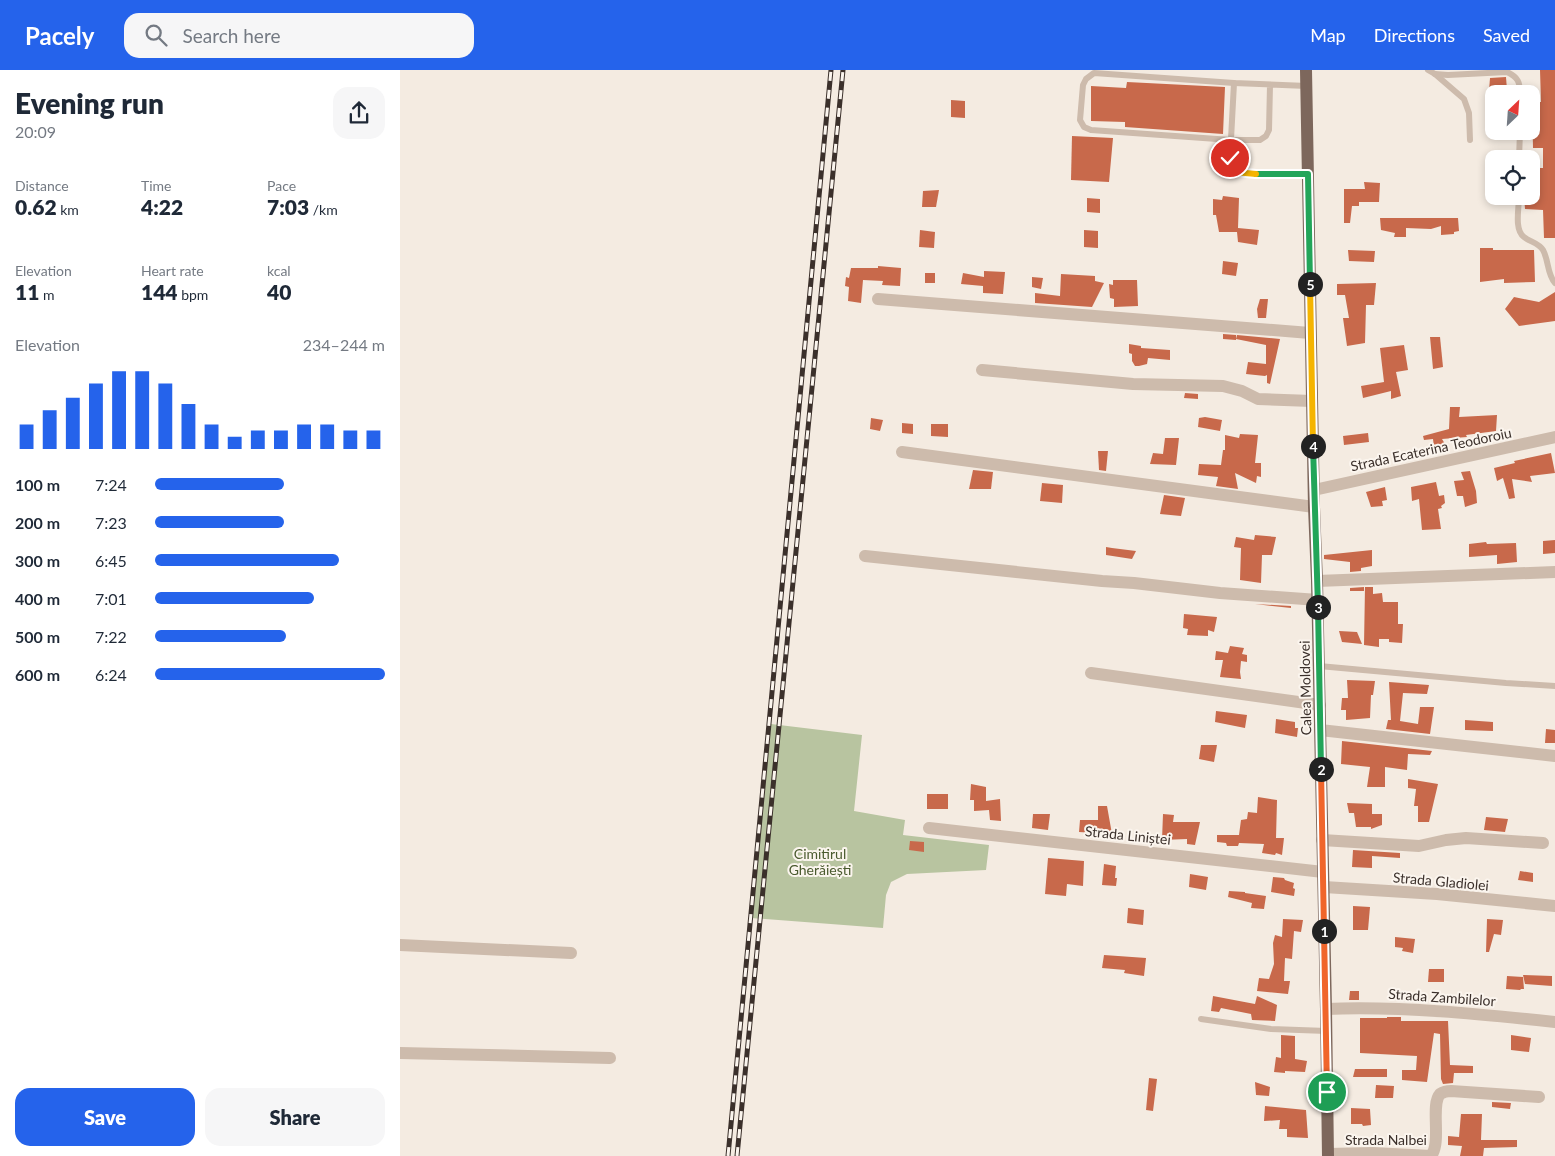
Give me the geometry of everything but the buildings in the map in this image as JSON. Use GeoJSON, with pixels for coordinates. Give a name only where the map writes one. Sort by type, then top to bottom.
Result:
{"type":"FeatureCollection","features":[{"type":"Feature","properties":{"kind":"main road","name":"Calea Moldovei"},"geometry":{"type":"LineString","coordinates":[[1306,70],[1310,332],[1327,1031],[1328,1155]]}},
{"type":"Feature","properties":{"kind":"street"},"geometry":{"type":"LineString","coordinates":[[878,299],[1310,332]]}},
{"type":"Feature","properties":{"kind":"street"},"geometry":{"type":"LineString","coordinates":[[982,370],[1133,384],[1224,386],[1242,391],[1258,399],[1312,401]]}},
{"type":"Feature","properties":{"kind":"street","name":"Strada Ecaterina Teodoroiu"},"geometry":{"type":"LineString","coordinates":[[1314,490],[1555,437]]}},
{"type":"Feature","properties":{"kind":"street"},"geometry":{"type":"LineString","coordinates":[[902,452],[1314,507]]}},
{"type":"Feature","properties":{"kind":"street"},"geometry":{"type":"LineString","coordinates":[[865,556],[1220,593],[1318,600]]}},
{"type":"Feature","properties":{"kind":"street"},"geometry":{"type":"LineString","coordinates":[[1317,581],[1555,572]]}},
{"type":"Feature","properties":{"kind":"street"},"geometry":{"type":"LineString","coordinates":[[1091,673],[1320,705]]}},
{"type":"Feature","properties":{"kind":"street"},"geometry":{"type":"LineString","coordinates":[[1320,730],[1555,756]]}},
{"type":"Feature","properties":{"kind":"street","name":"Strada Liniștei"},"geometry":{"type":"LineString","coordinates":[[929,828],[1323,872]]}},
{"type":"Feature","properties":{"kind":"street"},"geometry":{"type":"LineString","coordinates":[[1322,840],[1419,846],[1466,838],[1543,843]]}},
{"type":"Feature","properties":{"kind":"street","name":"Strada Gladiolei"},"geometry":{"type":"LineString","coordinates":[[1324,887],[1437,894],[1555,906]]}},
{"type":"Feature","properties":{"kind":"street"},"geometry":{"type":"LineString","coordinates":[[400,945],[571,953]]}},
{"type":"Feature","properties":{"kind":"street","name":"Strada Zambilelor"},"geometry":{"type":"LineString","coordinates":[[1326,1008],[1364,1007],[1428,1010],[1555,1022]]}},
{"type":"Feature","properties":{"kind":"street"},"geometry":{"type":"LineString","coordinates":[[400,1053],[610,1058]]}},
{"type":"Feature","properties":{"kind":"street","name":"Strada Nalbei"},"geometry":{"type":"LineString","coordinates":[[1328,1155],[1373,1153],[1432,1156],[1435,1147],[1436,1103],[1440,1094],[1444,1092],[1539,1097]]}},
{"type":"Feature","properties":{"kind":"lane"},"geometry":{"type":"LineString","coordinates":[[1428,70],[1464,99],[1468,113],[1470,140]]}},
{"type":"Feature","properties":{"kind":"lane"},"geometry":{"type":"LineString","coordinates":[[1435,74],[1507,72],[1515,75],[1520,85]]}},
{"type":"Feature","properties":{"kind":"lane"},"geometry":{"type":"LineString","coordinates":[[1270,85],[1270,130],[1260,140],[1231,140],[1091,130],[1084,127],[1080,120],[1083,85],[1086,78],[1094,73],[1307,86]]}},
{"type":"Feature","properties":{"kind":"lane"},"geometry":{"type":"LineString","coordinates":[[1234,83],[1230,165],[1235,172],[1246,174],[1308,174]]}},
{"type":"Feature","properties":{"kind":"lane"},"geometry":{"type":"LineString","coordinates":[[1519,205],[1518,230],[1523,237],[1543,249],[1555,283]]}},
{"type":"Feature","properties":{"kind":"lane"},"geometry":{"type":"LineString","coordinates":[[1319,666],[1555,686]]}},
{"type":"Feature","properties":{"kind":"lane"},"geometry":{"type":"LineString","coordinates":[[1202,1019],[1270,1029],[1327,1031]]}},
{"type":"Feature","properties":{"kind":"green space","name":"Cimitirul Gherăiești"},"geometry":{"type":"Polygon","coordinates":[[[771,724],[862,735],[854,811],[905,820],[903,835],[989,845],[986,870],[907,874],[891,882],[886,895],[883,928],[751,918],[771,724]]]}},
{"type":"Feature","properties":{"kind":"railway"},"geometry":{"type":"LineString","coordinates":[[728,1156],[831,70]]}},
{"type":"Feature","properties":{"kind":"railway"},"geometry":{"type":"LineString","coordinates":[[737,1156],[843,70]]}},
{"type":"Feature","properties":{"kind":"route"},"geometry":{"type":"LineString","coordinates":[[1230,158],[1230,165],[1235,172],[1246,174],[1308,174],[1327,1092]]}}]}
